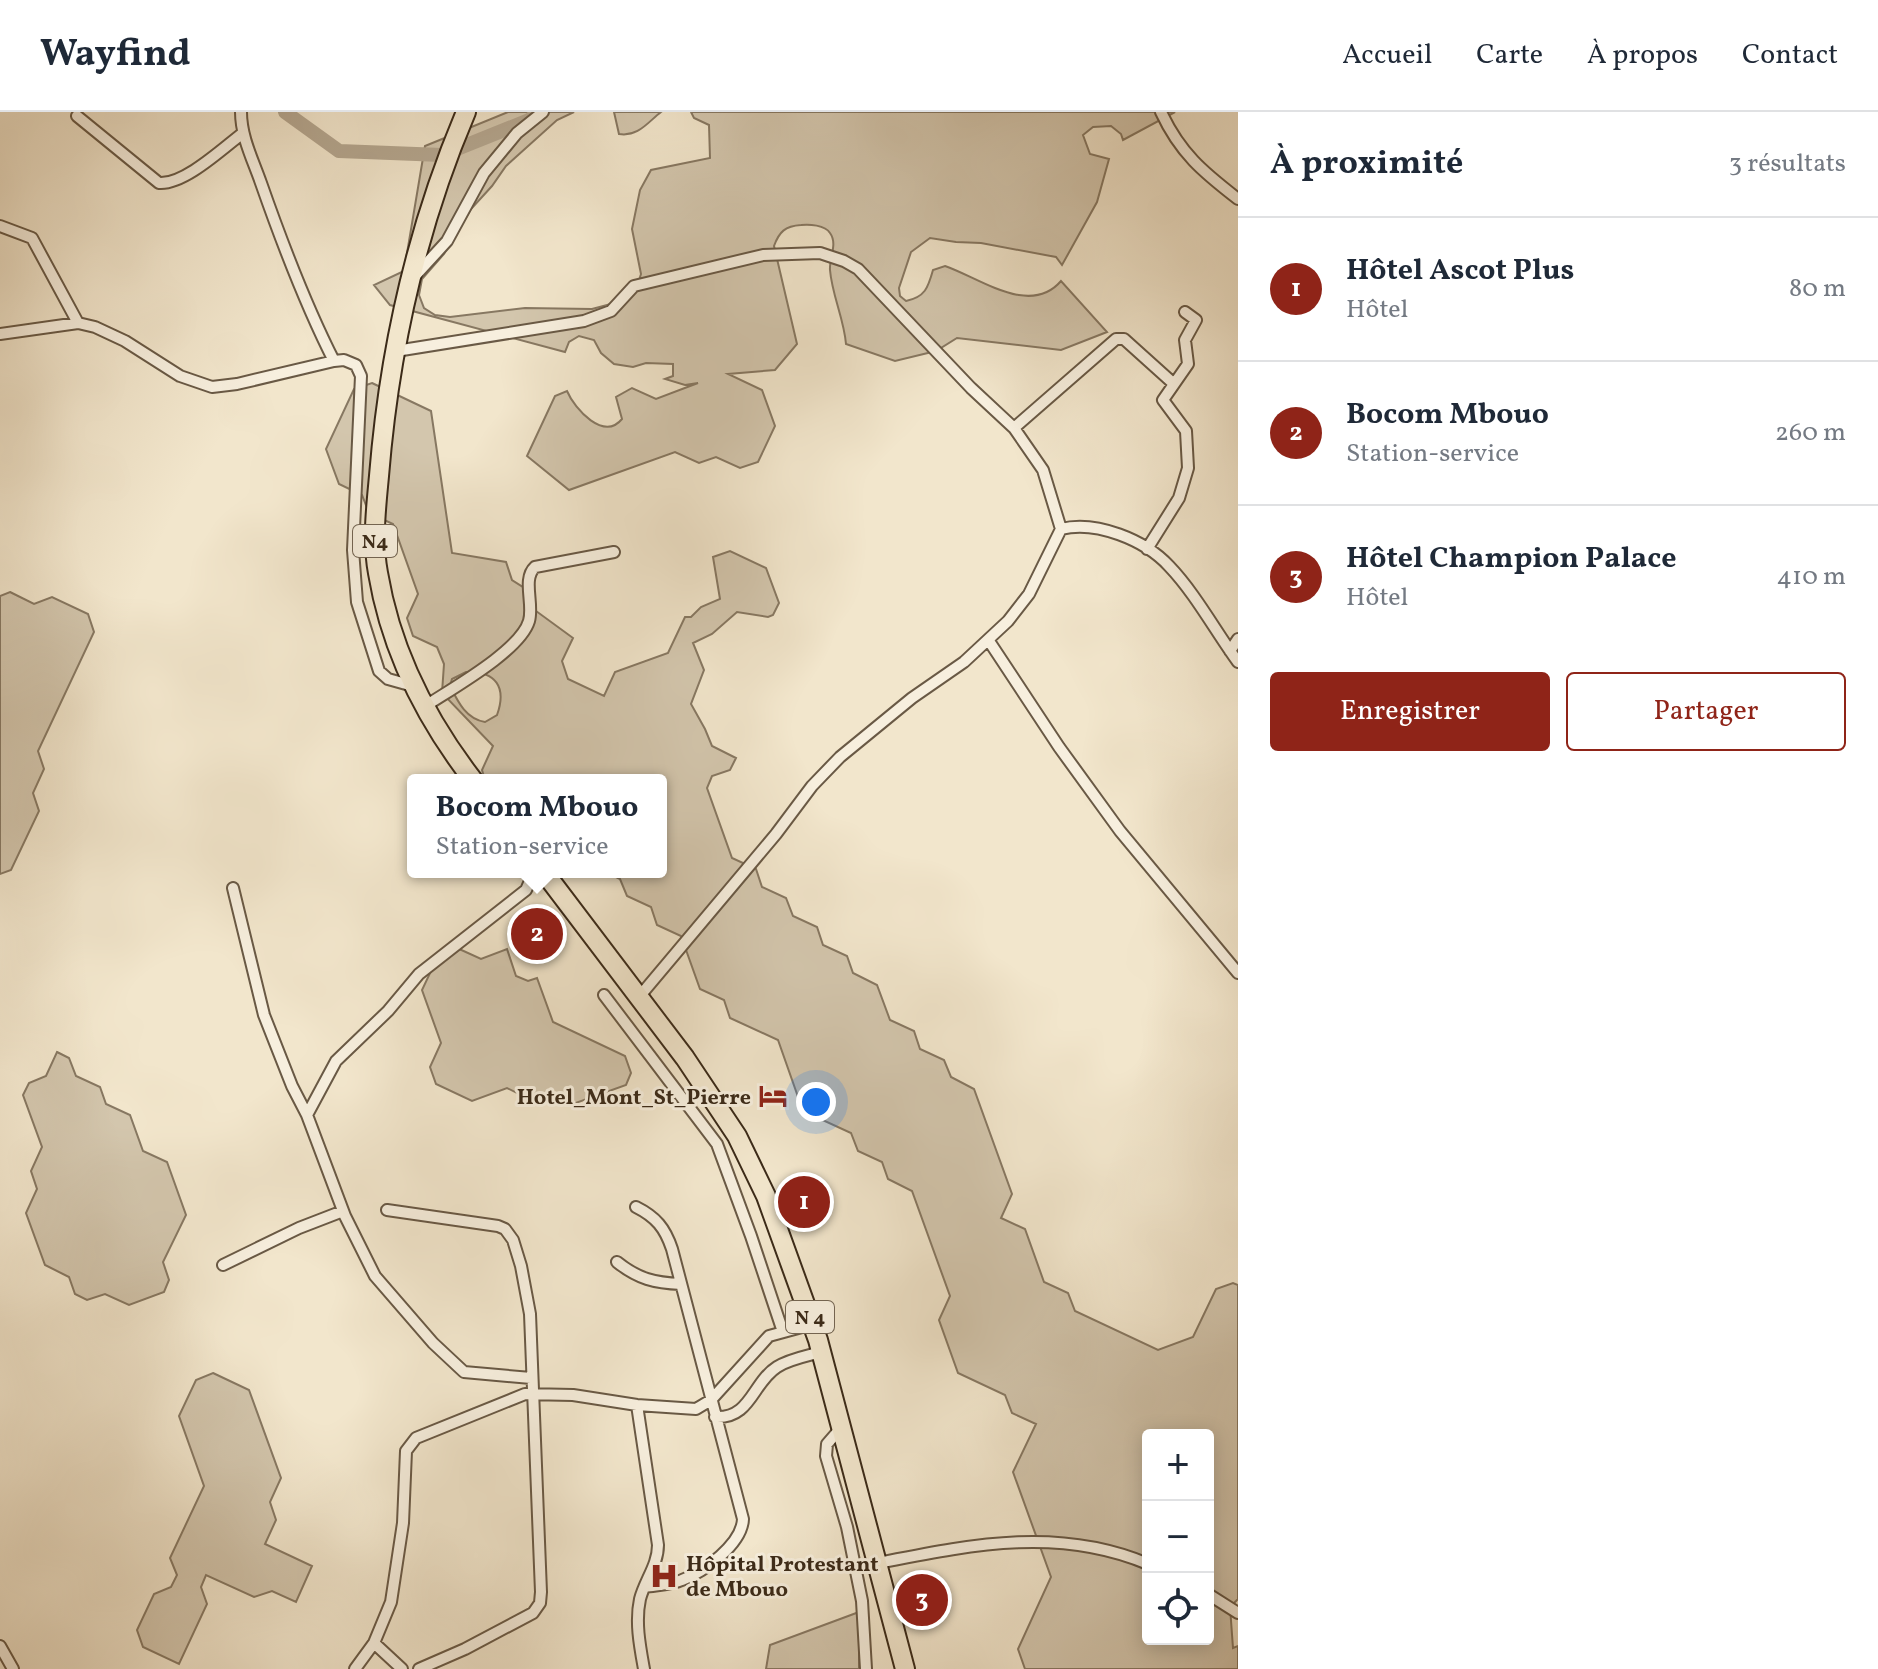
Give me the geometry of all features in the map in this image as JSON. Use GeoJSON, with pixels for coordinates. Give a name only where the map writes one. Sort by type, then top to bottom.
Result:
{"type":"FeatureCollection","features":[{"type":"Feature","properties":{"kind":"highway","name":"N4"},"geometry":{"type":"LineString","coordinates":[[466,112],[433,195],[411,280],[382,436],[375,541],[377,570],[386,613],[401,661],[424,707],[469,774]]}},
{"type":"Feature","properties":{"kind":"highway"},"geometry":{"type":"LineString","coordinates":[[549,878],[639,997]]}},
{"type":"Feature","properties":{"kind":"highway","name":"N 4"},"geometry":{"type":"LineString","coordinates":[[639,997],[685,1058],[749,1158],[785,1242],[821,1352],[905,1669]]}},
{"type":"Feature","properties":{"kind":"street"},"geometry":{"type":"LineString","coordinates":[[241,112],[243,133],[285,246],[334,361]]}},
{"type":"Feature","properties":{"kind":"street"},"geometry":{"type":"LineString","coordinates":[[411,280],[447,241],[484,173],[517,133],[543,112]]}},
{"type":"Feature","properties":{"kind":"street"},"geometry":{"type":"LineString","coordinates":[[1161,112],[1185,154],[1238,199]]}},
{"type":"Feature","properties":{"kind":"street"},"geometry":{"type":"LineString","coordinates":[[77,116],[159,183],[182,178],[243,133]]}},
{"type":"Feature","properties":{"kind":"street"},"geometry":{"type":"LineString","coordinates":[[0,226],[32,238],[78,323]]}},
{"type":"Feature","properties":{"kind":"street"},"geometry":{"type":"LineString","coordinates":[[396,351],[584,321],[611,311],[634,286],[763,255],[811,252],[844,261],[858,269],[971,388],[1014,428],[1047,478],[1061,529],[1045,567],[1029,594],[989,641],[840,757],[812,786],[776,834],[639,997]]}},
{"type":"Feature","properties":{"kind":"street"},"geometry":{"type":"LineString","coordinates":[[1147,549],[1179,498],[1187,476],[1186,431],[1163,400],[1188,364],[1185,340],[1196,320],[1185,312]]}},
{"type":"Feature","properties":{"kind":"street"},"geometry":{"type":"LineString","coordinates":[[0,334],[78,323],[95,327],[125,341],[180,376],[206,386],[237,384],[334,361],[350,361],[356,365],[361,376],[353,537],[357,602],[379,671],[388,679],[413,686]]}},
{"type":"Feature","properties":{"kind":"street"},"geometry":{"type":"LineString","coordinates":[[1014,428],[1116,339],[1124,339],[1174,384]]}},
{"type":"Feature","properties":{"kind":"street"},"geometry":{"type":"LineString","coordinates":[[1061,529],[1083,528],[1117,534],[1147,549],[1170,566],[1238,662]]}},
{"type":"Feature","properties":{"kind":"street"},"geometry":{"type":"LineString","coordinates":[[424,707],[495,660],[516,640],[529,622],[529,580],[535,567],[614,552]]}},
{"type":"Feature","properties":{"kind":"street"},"geometry":{"type":"LineString","coordinates":[[1230,651],[1238,639]]}},
{"type":"Feature","properties":{"kind":"street"},"geometry":{"type":"LineString","coordinates":[[989,641],[1059,747],[1120,831],[1238,973]]}},
{"type":"Feature","properties":{"kind":"street"},"geometry":{"type":"LineString","coordinates":[[307,1115],[336,1061],[388,1011],[419,974],[526,890],[531,878]]}},
{"type":"Feature","properties":{"kind":"street"},"geometry":{"type":"LineString","coordinates":[[233,888],[264,1015],[307,1115],[343,1211],[375,1276],[449,1360],[470,1374],[531,1378]]}},
{"type":"Feature","properties":{"kind":"street"},"geometry":{"type":"LineString","coordinates":[[604,995],[720,1150],[783,1332]]}},
{"type":"Feature","properties":{"kind":"street"},"geometry":{"type":"LineString","coordinates":[[636,1207],[648,1213],[663,1228],[672,1249],[741,1508],[741,1531],[726,1550],[697,1573],[673,1583],[645,1587]]}},
{"type":"Feature","properties":{"kind":"street"},"geometry":{"type":"LineString","coordinates":[[387,1210],[498,1226],[509,1234],[521,1266],[530,1314],[540,1603],[533,1613],[419,1669]]}},
{"type":"Feature","properties":{"kind":"street"},"geometry":{"type":"LineString","coordinates":[[223,1265],[299,1228],[343,1211]]}},
{"type":"Feature","properties":{"kind":"street"},"geometry":{"type":"LineString","coordinates":[[617,1262],[638,1278],[681,1284]]}},
{"type":"Feature","properties":{"kind":"street"},"geometry":{"type":"LineString","coordinates":[[355,1669],[374,1643],[391,1602],[403,1523],[406,1451],[416,1438],[520,1395],[532,1393],[592,1397],[688,1410],[703,1406],[763,1341],[813,1324]]}},
{"type":"Feature","properties":{"kind":"street"},"geometry":{"type":"LineString","coordinates":[[715,1417],[725,1418],[738,1413],[781,1365],[821,1352]]}},
{"type":"Feature","properties":{"kind":"street"},"geometry":{"type":"LineString","coordinates":[[637,1405],[658,1545],[638,1618],[644,1669]]}},
{"type":"Feature","properties":{"kind":"street"},"geometry":{"type":"LineString","coordinates":[[840,1429],[827,1444],[826,1456],[847,1527],[862,1601],[866,1669]]}},
{"type":"Feature","properties":{"kind":"street"},"geometry":{"type":"LineString","coordinates":[[878,1563],[980,1545],[1041,1541],[1096,1546],[1142,1562]]}},
{"type":"Feature","properties":{"kind":"street"},"geometry":{"type":"LineString","coordinates":[[1214,1598],[1238,1613]]}},
{"type":"Feature","properties":{"kind":"street"},"geometry":{"type":"LineString","coordinates":[[374,1643],[402,1669]]}},
{"type":"Feature","properties":{"kind":"street"},"geometry":{"type":"LineString","coordinates":[[0,1646],[13,1669]]}},
{"type":"Feature","properties":{"kind":"shaded area"},"geometry":{"type":"Polygon","coordinates":[[[508,112],[574,112],[557,120],[506,166],[471,209],[444,254],[422,279],[419,295],[424,308],[435,315],[450,317],[525,308],[592,309],[626,300],[636,290],[641,274],[632,229],[640,190],[651,170],[710,158],[709,125],[694,118],[691,112],[1175,112],[1123,140],[1111,126],[1093,127],[1083,135],[1090,154],[1109,159],[1097,202],[1062,265],[1056,257],[981,243],[930,238],[911,252],[899,288],[900,296],[906,301],[918,297],[927,287],[933,270],[945,266],[1004,292],[1020,295],[1035,296],[1049,291],[1061,281],[1107,332],[1061,350],[957,338],[936,351],[895,361],[846,344],[831,279],[833,246],[828,230],[804,225],[787,228],[774,246],[797,344],[775,370],[728,374],[762,390],[775,426],[758,462],[740,468],[716,457],[699,463],[675,452],[569,490],[527,456],[555,396],[567,391],[583,414],[607,427],[622,419],[616,397],[632,388],[656,399],[698,383],[685,385],[665,379],[673,376],[673,364],[646,363],[633,367],[614,364],[601,353],[594,340],[579,336],[569,342],[565,352],[390,305],[374,285],[404,271],[425,146],[508,112]]]}},
{"type":"Feature","properties":{"kind":"shaded area"},"geometry":{"type":"Polygon","coordinates":[[[614,112],[661,112],[642,128],[619,134],[614,112]]]}},
{"type":"Feature","properties":{"kind":"shaded area"},"geometry":{"type":"Polygon","coordinates":[[[372,383],[431,411],[452,553],[506,562],[512,580],[529,591],[536,611],[573,638],[562,661],[568,679],[604,696],[615,672],[668,653],[685,617],[691,617],[701,607],[720,599],[713,557],[730,551],[766,568],[779,603],[773,615],[768,617],[737,612],[712,634],[693,643],[704,670],[691,704],[712,746],[736,758],[730,770],[712,776],[707,788],[732,858],[756,869],[762,887],[786,898],[793,916],[817,927],[823,945],[847,956],[853,973],[877,985],[890,1020],[914,1031],[920,1049],[944,1060],[951,1077],[974,1089],[1012,1194],[1001,1218],[1025,1229],[1044,1282],[1068,1293],[1075,1311],[1158,1350],[1193,1337],[1216,1289],[1233,1283],[1238,1285],[1238,1599],[1230,1607],[1233,1648],[1238,1646],[1238,1669],[1025,1669],[1018,1649],[1051,1577],[1013,1472],[1036,1424],[1012,1413],[1005,1395],[958,1373],[939,1320],[950,1296],[912,1191],[888,1179],[882,1162],[858,1151],[851,1133],[803,1111],[778,1040],[730,1018],[724,1000],[700,989],[681,936],[657,925],[651,907],[627,896],[618,878],[667,878],[667,774],[483,774],[482,770],[493,746],[442,693],[444,664],[437,647],[413,636],[407,618],[418,594],[393,524],[369,513],[362,495],[339,484],[326,449],[354,389],[372,383]],[[466,672],[452,679],[450,686],[468,714],[485,722],[497,715],[501,696],[496,683],[485,674],[466,672]]]}},
{"type":"Feature","properties":{"kind":"shaded area"},"geometry":{"type":"Polygon","coordinates":[[[10,592],[34,604],[52,597],[88,614],[94,632],[38,751],[44,769],[33,793],[39,811],[11,870],[0,874],[0,596],[10,592]]]}},
{"type":"Feature","properties":{"kind":"shaded area"},"geometry":{"type":"Polygon","coordinates":[[[457,948],[481,959],[507,949],[516,976],[528,981],[537,978],[553,1022],[625,1056],[631,1073],[626,1085],[573,1104],[549,1093],[531,1100],[507,1088],[472,1101],[436,1084],[430,1067],[441,1043],[422,990],[439,954],[457,948]]]}},
{"type":"Feature","properties":{"kind":"shaded area"},"geometry":{"type":"Polygon","coordinates":[[[57,1052],[69,1058],[76,1076],[100,1087],[106,1104],[130,1115],[143,1151],[167,1162],[186,1215],[163,1262],[169,1280],[164,1292],[129,1305],[105,1294],[87,1300],[75,1294],[69,1277],[45,1265],[26,1213],[37,1189],[31,1171],[42,1147],[23,1095],[29,1083],[46,1076],[57,1052]]]}},
{"type":"Feature","properties":{"kind":"shaded area"},"geometry":{"type":"Polygon","coordinates":[[[213,1373],[249,1390],[281,1478],[270,1502],[276,1520],[265,1544],[312,1566],[296,1602],[272,1591],[254,1597],[206,1575],[201,1587],[207,1604],[179,1664],[143,1647],[137,1630],[154,1594],[171,1587],[177,1575],[170,1558],[204,1486],[179,1416],[196,1380],[213,1373]]]}},
{"type":"Feature","properties":{"kind":"shaded area"},"geometry":{"type":"Polygon","coordinates":[[[859,1612],[859,1669],[766,1669],[770,1645],[859,1612]]]}},
{"type":"Feature","properties":{"kind":"waterway"},"geometry":{"type":"LineString","coordinates":[[285,112],[339,151],[442,155],[529,120],[539,112]]}},
{"type":"Feature","properties":{"kind":"place","name":"Bocom Mbouo"},"geometry":{"type":"Point","coordinates":[537,934]}},
{"type":"Feature","properties":{"kind":"place","name":"Hotel_Mont_St_Pierre"},"geometry":{"type":"Point","coordinates":[773,1096]}},
{"type":"Feature","properties":{"kind":"place","name":"Hôtel Ascot Plus"},"geometry":{"type":"Point","coordinates":[804,1202]}},
{"type":"Feature","properties":{"kind":"place","name":"Hôpital Protestant de Mbouo"},"geometry":{"type":"Point","coordinates":[664,1576]}},
{"type":"Feature","properties":{"kind":"place","name":"Hôtel Champion Palace"},"geometry":{"type":"Point","coordinates":[922,1600]}}]}
